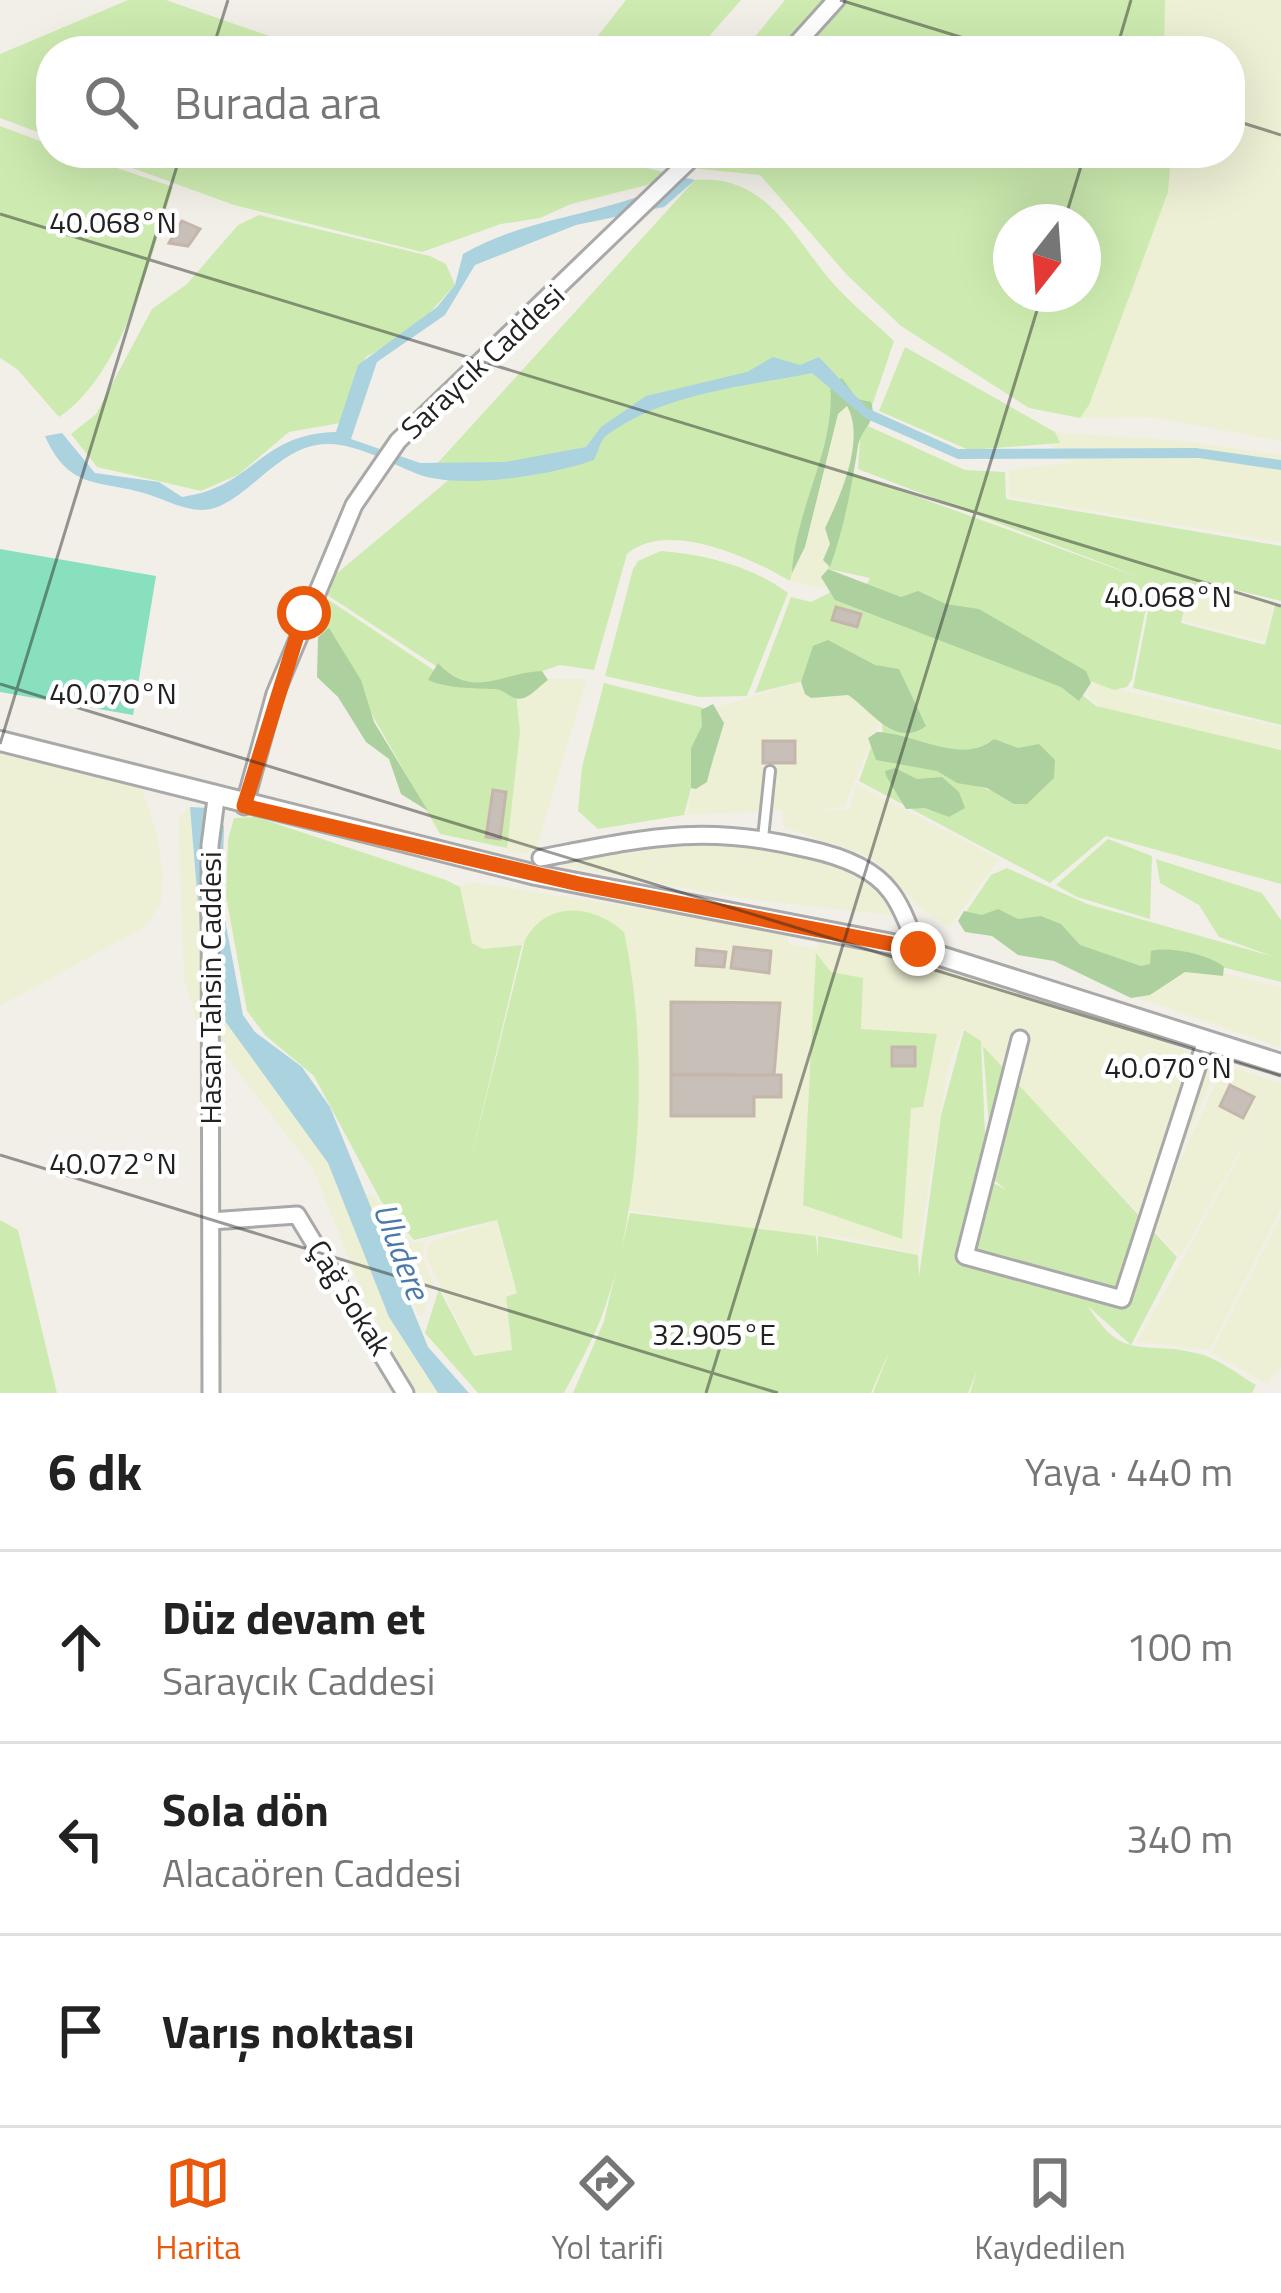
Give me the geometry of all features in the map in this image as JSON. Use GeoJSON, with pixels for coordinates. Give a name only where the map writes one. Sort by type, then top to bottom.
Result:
{"type":"FeatureCollection","features":[{"type":"Feature","properties":{"kind":"street"},"geometry":{"type":"LineString","coordinates":[[804,36],[836,0]]}},
{"type":"Feature","properties":{"kind":"street","name":"Saraycık Caddesi"},"geometry":{"type":"LineString","coordinates":[[244,806],[304,613],[364,488],[398,440],[681,168]]}},
{"type":"Feature","properties":{"kind":"street"},"geometry":{"type":"LineString","coordinates":[[0,741],[244,806],[579,884],[918,949],[1281,1064]]}},
{"type":"Feature","properties":{"kind":"street","name":"Hasan Tahsin Caddesi"},"geometry":{"type":"LineString","coordinates":[[211,1393],[210,845],[216,799]]}},
{"type":"Feature","properties":{"kind":"street"},"geometry":{"type":"LineString","coordinates":[[542,858],[685,832],[764,838],[823,852],[892,892],[918,949]]}},
{"type":"Feature","properties":{"kind":"street"},"geometry":{"type":"LineString","coordinates":[[1020,1039],[965,1256],[1122,1299],[1206,1040]]}},
{"type":"Feature","properties":{"kind":"street","name":"Çağ Sokak"},"geometry":{"type":"LineString","coordinates":[[212,1221],[297,1215],[405,1393]]}},
{"type":"Feature","properties":{"kind":"lane"},"geometry":{"type":"LineString","coordinates":[[764,838],[770,771]]}},
{"type":"Feature","properties":{"kind":"green space"},"geometry":{"type":"Polygon","coordinates":[[[128,0],[166,0],[269,36],[43,36],[128,0]]]}},
{"type":"Feature","properties":{"kind":"green space"},"geometry":{"type":"Polygon","coordinates":[[[626,0],[741,0],[709,36],[598,36],[626,0]]]}},
{"type":"Feature","properties":{"kind":"green space"},"geometry":{"type":"Polygon","coordinates":[[[785,0],[1165,0],[1164,36],[755,36],[785,0]]]}},
{"type":"Feature","properties":{"kind":"green space"},"geometry":{"type":"Polygon","coordinates":[[[1159,0],[1281,0],[1281,441],[1151,417],[1080,418],[1161,168],[1245,168],[1245,36],[1160,36],[1159,0]]]}},
{"type":"Feature","properties":{"kind":"green space"},"geometry":{"type":"Polygon","coordinates":[[[36,39],[36,131],[0,118],[0,54],[36,39]]]}},
{"type":"Feature","properties":{"kind":"green space"},"geometry":{"type":"Polygon","coordinates":[[[0,126],[36,139],[36,168],[117,168],[173,187],[132,312],[101,373],[81,398],[59,417],[17,369],[0,358],[0,126]]]}},
{"type":"Feature","properties":{"kind":"green space"},"geometry":{"type":"Polygon","coordinates":[[[132,168],[647,168],[667,173],[647,185],[571,204],[540,218],[501,224],[422,252],[234,205],[132,168]]]}},
{"type":"Feature","properties":{"kind":"green space"},"geometry":{"type":"Polygon","coordinates":[[[690,168],[1170,168],[1168,192],[1089,405],[1080,418],[1029,408],[901,326],[847,275],[760,175],[690,168]]]}},
{"type":"Feature","properties":{"kind":"green space"},"geometry":{"type":"Polygon","coordinates":[[[695,180],[719,180],[759,197],[838,289],[894,341],[870,412],[819,371],[838,390],[790,581],[732,553],[686,541],[644,544],[627,554],[594,670],[560,665],[505,684],[515,684],[520,731],[507,848],[440,834],[302,592],[314,590],[444,677],[457,680],[318,589],[451,478],[434,467],[695,180]]]}},
{"type":"Feature","properties":{"kind":"green space"},"geometry":{"type":"Polygon","coordinates":[[[259,215],[430,256],[446,264],[455,285],[413,331],[366,357],[340,423],[289,432],[238,475],[201,491],[97,467],[71,434],[96,414],[152,309],[187,284],[238,225],[259,215]]]}},
{"type":"Feature","properties":{"kind":"green space"},"geometry":{"type":"Polygon","coordinates":[[[905,347],[1055,432],[1060,443],[969,450],[879,411],[905,347]]]}},
{"type":"Feature","properties":{"kind":"green space"},"geometry":{"type":"Polygon","coordinates":[[[842,378],[857,399],[871,402],[871,420],[860,440],[830,567],[823,560],[830,544],[825,528],[849,468],[854,435],[847,406],[838,414],[805,547],[792,573],[800,525],[827,431],[830,384],[842,378]]]}},
{"type":"Feature","properties":{"kind":"green space"},"geometry":{"type":"Polygon","coordinates":[[[842,401],[861,423],[828,558],[830,590],[790,581],[835,412],[842,401]]]}},
{"type":"Feature","properties":{"kind":"green space"},"geometry":{"type":"Polygon","coordinates":[[[868,426],[965,470],[1005,472],[1006,499],[1281,546],[1281,601],[1211,584],[1187,594],[1151,582],[1132,679],[1127,687],[1114,690],[861,595],[870,578],[828,569],[852,473],[1141,578],[858,469],[860,437],[868,426]]]}},
{"type":"Feature","properties":{"kind":"green space"},"geometry":{"type":"Polygon","coordinates":[[[1045,432],[1175,440],[1281,455],[1281,542],[1009,497],[1009,470],[1074,462],[1056,457],[1045,432]]]}},
{"type":"Feature","properties":{"kind":"green space"},"geometry":{"type":"Polygon","coordinates":[[[0,549],[156,576],[133,715],[0,692],[0,549]]]}},
{"type":"Feature","properties":{"kind":"green space"},"geometry":{"type":"Polygon","coordinates":[[[661,551],[728,563],[788,593],[747,696],[699,697],[605,676],[633,569],[638,561],[661,551]]]}},
{"type":"Feature","properties":{"kind":"green space"},"geometry":{"type":"Polygon","coordinates":[[[828,569],[901,597],[918,591],[946,604],[979,609],[1086,671],[1091,683],[1079,701],[1061,687],[835,600],[821,577],[828,569]]]}},
{"type":"Feature","properties":{"kind":"green space"},"geometry":{"type":"Polygon","coordinates":[[[1153,586],[1187,598],[1181,623],[1265,645],[1275,605],[1281,607],[1281,725],[1133,688],[1153,586]]]}},
{"type":"Feature","properties":{"kind":"green space"},"geometry":{"type":"Polygon","coordinates":[[[1211,587],[1274,602],[1265,642],[1183,621],[1188,598],[1211,587]]]}},
{"type":"Feature","properties":{"kind":"green space"},"geometry":{"type":"Polygon","coordinates":[[[831,592],[1080,693],[1096,706],[1281,750],[1281,884],[1106,836],[1050,883],[859,781],[871,747],[1017,800],[883,739],[879,681],[808,680],[755,693],[791,597],[811,602],[831,592]]]}},
{"type":"Feature","properties":{"kind":"green space"},"geometry":{"type":"Polygon","coordinates":[[[329,628],[361,680],[374,722],[428,811],[401,794],[389,759],[366,742],[338,697],[317,677],[318,637],[329,628]]]}},
{"type":"Feature","properties":{"kind":"green space"},"geometry":{"type":"Polygon","coordinates":[[[828,640],[875,665],[899,669],[926,726],[904,733],[884,725],[848,695],[811,698],[805,694],[801,682],[813,646],[828,640]]]}},
{"type":"Feature","properties":{"kind":"green space"},"geometry":{"type":"Polygon","coordinates":[[[438,663],[463,680],[488,682],[542,671],[548,680],[519,699],[499,690],[428,680],[438,663]]]}},
{"type":"Feature","properties":{"kind":"green space"},"geometry":{"type":"Polygon","coordinates":[[[587,679],[536,850],[522,854],[505,850],[520,731],[515,684],[587,679]]]}},
{"type":"Feature","properties":{"kind":"green space"},"geometry":{"type":"Polygon","coordinates":[[[801,682],[854,688],[881,718],[844,807],[816,810],[849,810],[856,784],[999,859],[949,927],[918,906],[870,857],[784,827],[782,810],[686,815],[713,708],[801,682]]]}},
{"type":"Feature","properties":{"kind":"green space"},"geometry":{"type":"Polygon","coordinates":[[[604,683],[712,710],[684,815],[598,829],[578,811],[582,767],[604,683]]]}},
{"type":"Feature","properties":{"kind":"green space"},"geometry":{"type":"Polygon","coordinates":[[[1091,683],[1281,727],[1281,749],[1102,709],[1086,695],[1091,683]]]}},
{"type":"Feature","properties":{"kind":"green space"},"geometry":{"type":"Polygon","coordinates":[[[713,704],[724,723],[707,782],[691,788],[691,748],[702,726],[701,710],[713,704]]]}},
{"type":"Feature","properties":{"kind":"green space"},"geometry":{"type":"Polygon","coordinates":[[[877,732],[953,749],[981,746],[994,739],[1018,748],[1039,744],[1055,760],[1054,778],[1027,804],[1014,804],[987,788],[957,783],[937,771],[876,760],[868,738],[877,732]]]}},
{"type":"Feature","properties":{"kind":"green space"},"geometry":{"type":"Polygon","coordinates":[[[0,751],[141,786],[157,834],[163,876],[161,903],[145,927],[0,1006],[0,751]]]}},
{"type":"Feature","properties":{"kind":"green space"},"geometry":{"type":"Polygon","coordinates":[[[895,768],[917,779],[942,777],[959,792],[965,808],[949,817],[925,808],[906,809],[886,776],[885,771],[895,768]]]}},
{"type":"Feature","properties":{"kind":"green space"},"geometry":{"type":"Polygon","coordinates":[[[190,807],[205,937],[223,1009],[327,1148],[443,1393],[414,1393],[366,1301],[313,1169],[195,1017],[184,978],[179,843],[179,817],[190,807]]]}},
{"type":"Feature","properties":{"kind":"green space"},"geometry":{"type":"Polygon","coordinates":[[[256,817],[446,880],[460,887],[472,943],[483,949],[522,945],[468,1171],[525,940],[545,918],[570,910],[598,916],[624,932],[639,1075],[633,1177],[615,1274],[597,1328],[564,1393],[478,1393],[425,1333],[439,1289],[474,1356],[512,1350],[506,1297],[517,1293],[497,1220],[414,1240],[381,1201],[314,1076],[265,1035],[247,1011],[226,896],[228,840],[234,818],[256,817]]]}},
{"type":"Feature","properties":{"kind":"green space"},"geometry":{"type":"Polygon","coordinates":[[[1108,839],[1152,856],[1150,919],[1077,897],[1056,885],[1108,839]]]}},
{"type":"Feature","properties":{"kind":"green space"},"geometry":{"type":"Polygon","coordinates":[[[695,843],[741,845],[827,863],[877,888],[898,916],[745,899],[556,864],[695,843]]]}},
{"type":"Feature","properties":{"kind":"green space"},"geometry":{"type":"Polygon","coordinates":[[[1156,859],[1262,893],[1281,920],[1281,982],[1218,966],[1149,975],[964,915],[991,875],[1007,868],[1087,904],[1275,957],[1219,937],[1199,905],[1160,883],[1156,859]]]}},
{"type":"Feature","properties":{"kind":"green space"},"geometry":{"type":"Polygon","coordinates":[[[472,882],[787,932],[789,944],[817,949],[820,936],[931,956],[1219,1062],[1163,1196],[1225,1064],[1281,1084],[1281,1209],[1210,1350],[1137,1342],[1271,1097],[1180,1257],[963,1028],[948,1069],[918,1254],[842,1237],[782,1234],[628,1210],[639,1040],[525,944],[483,949],[471,943],[460,887],[472,882]]]}},
{"type":"Feature","properties":{"kind":"green space"},"geometry":{"type":"Polygon","coordinates":[[[998,909],[1018,919],[1041,916],[1061,924],[1080,945],[1141,966],[1150,964],[1151,951],[1178,950],[1217,962],[1224,967],[1223,976],[1185,972],[1150,995],[1131,998],[1054,961],[1018,955],[992,936],[965,932],[958,921],[964,911],[982,915],[998,909]]]}},
{"type":"Feature","properties":{"kind":"green space"},"geometry":{"type":"Polygon","coordinates":[[[816,953],[831,972],[863,978],[861,1029],[937,1034],[923,1107],[911,1108],[902,1239],[803,1205],[816,953]]]}},
{"type":"Feature","properties":{"kind":"green space"},"geometry":{"type":"Polygon","coordinates":[[[1191,964],[1281,988],[1280,1047],[1133,996],[1191,964]]]}},
{"type":"Feature","properties":{"kind":"green space"},"geometry":{"type":"Polygon","coordinates":[[[964,1030],[981,1041],[988,1204],[992,1182],[1006,1190],[993,1179],[983,1046],[1177,1257],[1131,1345],[1212,1358],[1256,1385],[1252,1393],[970,1393],[977,1371],[968,1393],[873,1393],[891,1347],[871,1393],[573,1393],[604,1321],[630,1213],[816,1236],[818,1259],[818,1236],[918,1255],[919,1277],[941,1115],[964,1030]],[[1088,1306],[1112,1336],[1131,1345],[1088,1306]]]}},
{"type":"Feature","properties":{"kind":"green space"},"geometry":{"type":"Polygon","coordinates":[[[362,1192],[375,1197],[412,1243],[425,1242],[422,1257],[433,1281],[422,1318],[391,1266],[362,1192]]]}},
{"type":"Feature","properties":{"kind":"green space"},"geometry":{"type":"Polygon","coordinates":[[[1281,1215],[1281,1367],[1267,1384],[1211,1353],[1281,1215]]]}},
{"type":"Feature","properties":{"kind":"green space"},"geometry":{"type":"Polygon","coordinates":[[[0,1220],[18,1230],[57,1393],[0,1393],[0,1220]]]}},
{"type":"Feature","properties":{"kind":"green space"},"geometry":{"type":"Polygon","coordinates":[[[496,1221],[517,1293],[506,1298],[512,1350],[481,1358],[474,1356],[426,1256],[429,1242],[496,1221]]]}},
{"type":"Feature","properties":{"kind":"water"},"geometry":{"type":"Polygon","coordinates":[[[682,177],[695,180],[664,207],[576,225],[475,265],[445,315],[377,362],[351,439],[420,463],[505,462],[586,447],[601,427],[646,396],[747,372],[773,357],[800,365],[819,357],[867,408],[958,449],[1196,448],[1281,460],[1281,470],[1199,458],[958,459],[867,419],[812,373],[706,393],[655,409],[607,435],[594,460],[554,471],[454,481],[329,444],[298,451],[220,506],[202,510],[89,481],[65,467],[45,436],[62,433],[95,473],[159,482],[182,497],[226,483],[289,442],[336,432],[358,365],[437,307],[455,285],[463,254],[516,231],[629,200],[682,177]]]}},
{"type":"Feature","properties":{"kind":"water"},"geometry":{"type":"Polygon","coordinates":[[[190,807],[210,808],[224,826],[222,904],[243,1015],[255,1032],[302,1067],[330,1107],[428,1347],[469,1393],[438,1393],[389,1317],[328,1163],[214,1006],[204,976],[190,807]]]}},
{"type":"Feature","properties":{"kind":"building"},"geometry":{"type":"Polygon","coordinates":[[[182,221],[200,229],[188,246],[169,243],[182,221]]]}},
{"type":"Feature","properties":{"kind":"building"},"geometry":{"type":"Polygon","coordinates":[[[836,607],[861,614],[857,627],[832,620],[836,607]]]}},
{"type":"Feature","properties":{"kind":"building"},"geometry":{"type":"Polygon","coordinates":[[[763,741],[795,741],[795,763],[763,763],[763,741]]]}},
{"type":"Feature","properties":{"kind":"building"},"geometry":{"type":"Polygon","coordinates":[[[493,790],[506,792],[500,839],[486,837],[493,790]]]}},
{"type":"Feature","properties":{"kind":"building"},"geometry":{"type":"Polygon","coordinates":[[[734,947],[771,951],[769,973],[731,968],[734,947]]]}},
{"type":"Feature","properties":{"kind":"building"},"geometry":{"type":"Polygon","coordinates":[[[697,949],[726,952],[724,967],[696,965],[697,949]]]}},
{"type":"Feature","properties":{"kind":"building"},"geometry":{"type":"Polygon","coordinates":[[[671,1002],[780,1003],[774,1075],[671,1074],[671,1002]]]}},
{"type":"Feature","properties":{"kind":"building"},"geometry":{"type":"Polygon","coordinates":[[[892,1047],[915,1047],[915,1066],[892,1066],[892,1047]]]}},
{"type":"Feature","properties":{"kind":"building"},"geometry":{"type":"Polygon","coordinates":[[[671,1075],[781,1075],[781,1097],[754,1097],[754,1116],[671,1116],[671,1075]]]}},
{"type":"Feature","properties":{"kind":"building"},"geometry":{"type":"Polygon","coordinates":[[[1230,1085],[1254,1097],[1243,1118],[1220,1106],[1230,1085]]]}},
{"type":"Feature","properties":{"kind":"route"},"geometry":{"type":"LineString","coordinates":[[304,613],[274,694],[244,806],[579,884],[918,949]]}},
{"type":"Feature","properties":{"kind":"water label","name":"Uludere"},"geometry":{"type":"Point","coordinates":[402,1251]}}]}
